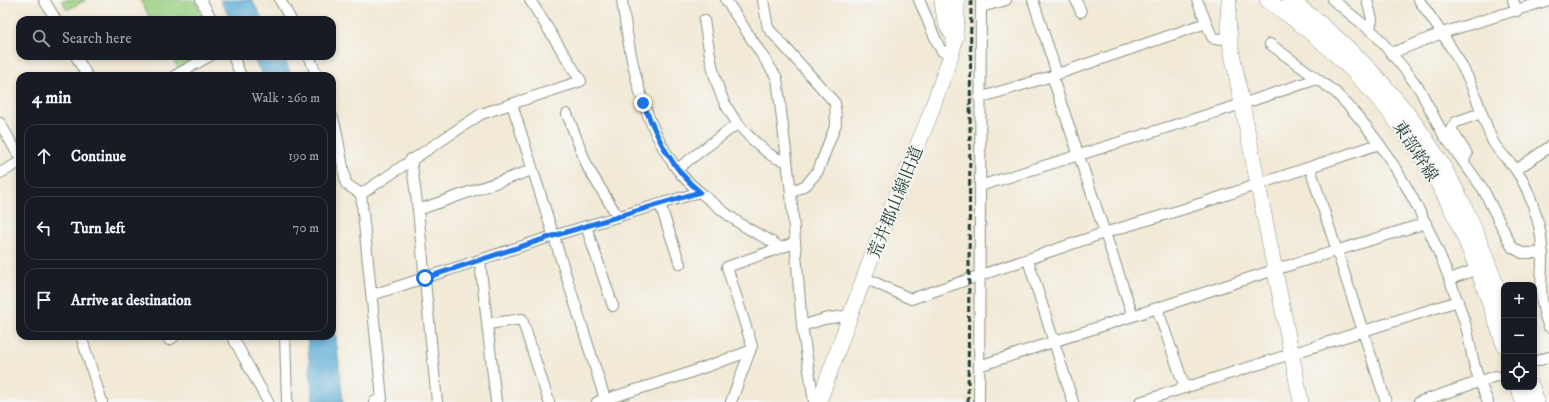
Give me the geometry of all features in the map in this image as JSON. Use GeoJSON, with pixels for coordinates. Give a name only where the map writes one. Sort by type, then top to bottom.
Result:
{"type":"FeatureCollection","features":[{"type":"Feature","properties":{"kind":"street"},"geometry":{"type":"LineString","coordinates":[[44,0],[54,16]]}},
{"type":"Feature","properties":{"kind":"street"},"geometry":{"type":"LineString","coordinates":[[201,0],[210,16]]}},
{"type":"Feature","properties":{"kind":"street"},"geometry":{"type":"LineString","coordinates":[[280,0],[289,16]]}},
{"type":"Feature","properties":{"kind":"street"},"geometry":{"type":"LineString","coordinates":[[361,194],[411,159],[481,114],[581,81],[530,0]]}},
{"type":"Feature","properties":{"kind":"street"},"geometry":{"type":"LineString","coordinates":[[622,0],[632,65],[643,103],[658,139],[677,169],[700,192],[747,228],[780,248]]}},
{"type":"Feature","properties":{"kind":"street"},"geometry":{"type":"LineString","coordinates":[[726,0],[777,78],[791,192],[802,326],[814,402]]}},
{"type":"Feature","properties":{"kind":"street"},"geometry":{"type":"LineString","coordinates":[[763,0],[768,28],[835,103],[836,124],[818,171],[807,184],[791,192]]}},
{"type":"Feature","properties":{"kind":"street"},"geometry":{"type":"LineString","coordinates":[[919,0],[931,24],[938,45],[942,51],[952,53]]}},
{"type":"Feature","properties":{"kind":"street"},"geometry":{"type":"LineString","coordinates":[[942,0],[946,24],[950,33],[956,37]]}},
{"type":"Feature","properties":{"kind":"street","name":"荒井郡山線旧道"},"geometry":{"type":"LineString","coordinates":[[819,402],[874,250],[928,120],[952,53],[956,37],[957,0]]}},
{"type":"Feature","properties":{"kind":"street"},"geometry":{"type":"LineString","coordinates":[[979,402],[978,276],[981,4],[1006,0]]}},
{"type":"Feature","properties":{"kind":"street"},"geometry":{"type":"LineString","coordinates":[[1033,0],[1078,156],[1133,316]]}},
{"type":"Feature","properties":{"kind":"street"},"geometry":{"type":"LineString","coordinates":[[1076,0],[1081,12]]}},
{"type":"Feature","properties":{"kind":"street"},"geometry":{"type":"LineString","coordinates":[[1197,0],[1210,35],[1213,38],[1230,38]]}},
{"type":"Feature","properties":{"kind":"street"},"geometry":{"type":"LineString","coordinates":[[1229,0],[1230,38],[1274,270],[1301,402]]}},
{"type":"Feature","properties":{"kind":"street","name":"東部幹線"},"geometry":{"type":"LineString","coordinates":[[1267,0],[1313,35],[1382,102],[1414,145],[1439,186],[1477,269],[1501,337]]}},
{"type":"Feature","properties":{"kind":"street","name":"東部幹線"},"geometry":{"type":"LineString","coordinates":[[1290,0],[1336,36],[1366,64],[1391,93],[1420,131],[1442,166],[1466,210],[1501,299]]}},
{"type":"Feature","properties":{"kind":"street"},"geometry":{"type":"LineString","coordinates":[[1333,0],[1370,29],[1392,53],[1420,90],[1434,120],[1483,189],[1512,247],[1522,253],[1542,253]]}},
{"type":"Feature","properties":{"kind":"street"},"geometry":{"type":"LineString","coordinates":[[1366,0],[1372,19],[1370,29]]}},
{"type":"Feature","properties":{"kind":"street"},"geometry":{"type":"LineString","coordinates":[[1420,0],[1442,33],[1467,77],[1497,149],[1516,170],[1530,194],[1540,232],[1542,253],[1540,277],[1541,299],[1544,314],[1549,327]]}},
{"type":"Feature","properties":{"kind":"street"},"geometry":{"type":"LineString","coordinates":[[1513,0],[1517,11]]}},
{"type":"Feature","properties":{"kind":"street"},"geometry":{"type":"LineString","coordinates":[[1392,53],[1442,33],[1549,0]]}},
{"type":"Feature","properties":{"kind":"street"},"geometry":{"type":"LineString","coordinates":[[704,20],[715,82],[726,108],[737,124],[752,140],[774,158],[787,160]]}},
{"type":"Feature","properties":{"kind":"street"},"geometry":{"type":"LineString","coordinates":[[979,98],[1054,75],[1206,23]]}},
{"type":"Feature","properties":{"kind":"street"},"geometry":{"type":"LineString","coordinates":[[1270,44],[1335,92],[1355,112],[1398,174],[1426,223],[1450,279],[1458,301],[1480,381],[1488,402]]}},
{"type":"Feature","properties":{"kind":"street"},"geometry":{"type":"LineString","coordinates":[[78,60],[85,72]]}},
{"type":"Feature","properties":{"kind":"street"},"geometry":{"type":"LineString","coordinates":[[181,72],[203,60]]}},
{"type":"Feature","properties":{"kind":"street"},"geometry":{"type":"LineString","coordinates":[[235,60],[239,72]]}},
{"type":"Feature","properties":{"kind":"street"},"geometry":{"type":"LineString","coordinates":[[311,60],[315,72]]}},
{"type":"Feature","properties":{"kind":"street"},"geometry":{"type":"LineString","coordinates":[[980,186],[1242,104],[1317,78]]}},
{"type":"Feature","properties":{"kind":"street"},"geometry":{"type":"LineString","coordinates":[[512,104],[603,401],[750,351]]}},
{"type":"Feature","properties":{"kind":"street"},"geometry":{"type":"LineString","coordinates":[[1463,162],[1467,154],[1451,129],[1455,124],[1481,113]]}},
{"type":"Feature","properties":{"kind":"street"},"geometry":{"type":"LineString","coordinates":[[567,114],[588,168],[618,217]]}},
{"type":"Feature","properties":{"kind":"street"},"geometry":{"type":"LineString","coordinates":[[1420,131],[1434,120]]}},
{"type":"Feature","properties":{"kind":"street"},"geometry":{"type":"LineString","coordinates":[[0,123],[16,151]]}},
{"type":"Feature","properties":{"kind":"street"},"geometry":{"type":"LineString","coordinates":[[677,169],[737,124]]}},
{"type":"Feature","properties":{"kind":"street"},"geometry":{"type":"LineString","coordinates":[[336,129],[346,184],[361,194]]}},
{"type":"Feature","properties":{"kind":"street"},"geometry":{"type":"LineString","coordinates":[[865,278],[911,299],[1104,233],[1259,185],[1378,144]]}},
{"type":"Feature","properties":{"kind":"street"},"geometry":{"type":"LineString","coordinates":[[1516,170],[1549,147]]}},
{"type":"Feature","properties":{"kind":"street"},"geometry":{"type":"LineString","coordinates":[[411,159],[418,210],[437,402]]}},
{"type":"Feature","properties":{"kind":"street"},"geometry":{"type":"LineString","coordinates":[[0,173],[16,164]]}},
{"type":"Feature","properties":{"kind":"street"},"geometry":{"type":"LineString","coordinates":[[1310,168],[1386,402]]}},
{"type":"Feature","properties":{"kind":"street"},"geometry":{"type":"LineString","coordinates":[[418,210],[532,170]]}},
{"type":"Feature","properties":{"kind":"street"},"geometry":{"type":"LineString","coordinates":[[372,295],[553,236],[700,192]]}},
{"type":"Feature","properties":{"kind":"street"},"geometry":{"type":"LineString","coordinates":[[361,194],[382,399],[374,402]]}},
{"type":"Feature","properties":{"kind":"street"},"geometry":{"type":"LineString","coordinates":[[660,204],[680,264]]}},
{"type":"Feature","properties":{"kind":"street"},"geometry":{"type":"LineString","coordinates":[[979,366],[1274,270],[1426,223]]}},
{"type":"Feature","properties":{"kind":"street"},"geometry":{"type":"LineString","coordinates":[[586,226],[613,306]]}},
{"type":"Feature","properties":{"kind":"street"},"geometry":{"type":"LineString","coordinates":[[731,402],[752,346],[727,267],[794,243]]}},
{"type":"Feature","properties":{"kind":"street"},"geometry":{"type":"LineString","coordinates":[[1028,260],[1073,402]]}},
{"type":"Feature","properties":{"kind":"street"},"geometry":{"type":"LineString","coordinates":[[480,261],[496,402]]}},
{"type":"Feature","properties":{"kind":"street"},"geometry":{"type":"LineString","coordinates":[[1450,279],[1477,269]]}},
{"type":"Feature","properties":{"kind":"street"},"geometry":{"type":"LineString","coordinates":[[1140,402],[1458,301]]}},
{"type":"Feature","properties":{"kind":"street"},"geometry":{"type":"LineString","coordinates":[[1157,308],[1185,388]]}},
{"type":"Feature","properties":{"kind":"street"},"geometry":{"type":"LineString","coordinates":[[802,326],[824,319],[851,315]]}},
{"type":"Feature","properties":{"kind":"street"},"geometry":{"type":"LineString","coordinates":[[488,324],[522,319],[549,402]]}},
{"type":"Feature","properties":{"kind":"street"},"geometry":{"type":"LineString","coordinates":[[82,340],[102,402]]}},
{"type":"Feature","properties":{"kind":"street"},"geometry":{"type":"LineString","coordinates":[[234,340],[268,402]]}},
{"type":"Feature","properties":{"kind":"street"},"geometry":{"type":"LineString","coordinates":[[285,340],[287,402]]}},
{"type":"Feature","properties":{"kind":"street"},"geometry":{"type":"LineString","coordinates":[[1537,361],[1549,357]]}},
{"type":"Feature","properties":{"kind":"street"},"geometry":{"type":"LineString","coordinates":[[1419,402],[1496,376]]}},
{"type":"Feature","properties":{"kind":"street"},"geometry":{"type":"LineString","coordinates":[[1519,390],[1523,402]]}},
{"type":"Feature","properties":{"kind":"street"},"geometry":{"type":"LineString","coordinates":[[1533,390],[1537,402]]}},
{"type":"Feature","properties":{"kind":"green space"},"geometry":{"type":"Polygon","coordinates":[[[62,0],[86,0],[67,10],[62,0]]]}},
{"type":"Feature","properties":{"kind":"green space"},"geometry":{"type":"Polygon","coordinates":[[[140,0],[194,0],[204,16],[149,16],[140,0]]]}},
{"type":"Feature","properties":{"kind":"green space"},"geometry":{"type":"Polygon","coordinates":[[[173,60],[198,60],[179,70],[173,60]]]}},
{"type":"Feature","properties":{"kind":"water"},"geometry":{"type":"Polygon","coordinates":[[[220,0],[252,0],[261,16],[229,16],[220,0]]]}},
{"type":"Feature","properties":{"kind":"water"},"geometry":{"type":"Polygon","coordinates":[[[254,60],[285,60],[290,72],[261,72],[254,60]]]}},
{"type":"Feature","properties":{"kind":"water"},"geometry":{"type":"Polygon","coordinates":[[[336,336],[343,402],[313,402],[307,340],[336,340],[336,336]]]}},
{"type":"Feature","properties":{"kind":"railway"},"geometry":{"type":"LineString","coordinates":[[968,402],[971,0]]}},
{"type":"Feature","properties":{"kind":"route"},"geometry":{"type":"LineString","coordinates":[[425,278],[553,236],[700,192],[688,183],[677,169],[658,139],[643,103]]}}]}
